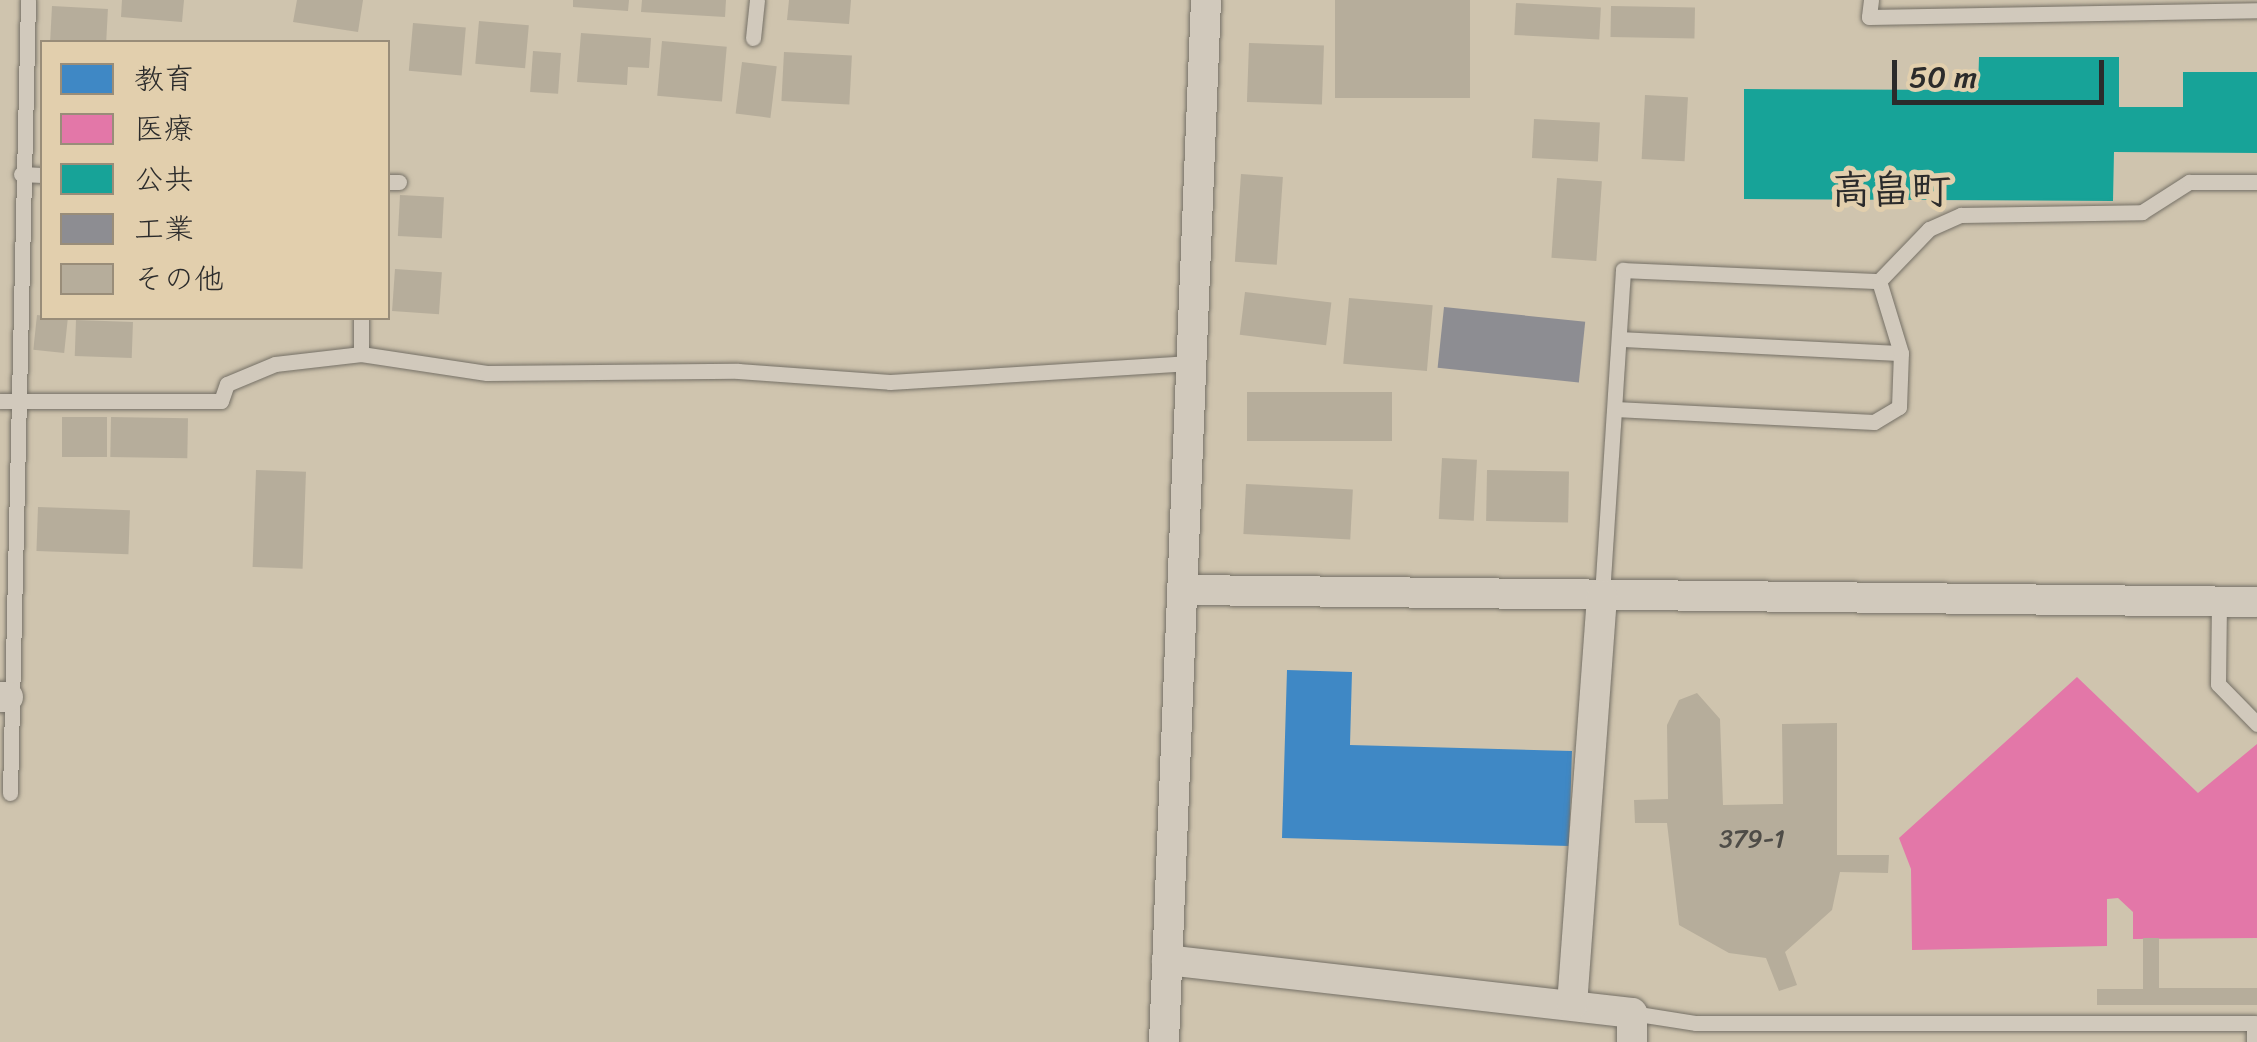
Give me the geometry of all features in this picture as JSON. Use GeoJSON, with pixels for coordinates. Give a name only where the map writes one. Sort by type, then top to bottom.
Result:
{"type":"FeatureCollection","features":[{"type":"Feature","properties":{"kind":"street"},"geometry":{"type":"LineString","coordinates":[[1164,1042],[1206,0]]}},
{"type":"Feature","properties":{"kind":"street"},"geometry":{"type":"LineString","coordinates":[[1185,590],[2257,602]]}},
{"type":"Feature","properties":{"kind":"street"},"geometry":{"type":"LineString","coordinates":[[1572,1004],[1602,596]]}},
{"type":"Feature","properties":{"kind":"street"},"geometry":{"type":"LineString","coordinates":[[1167,960],[1572,1004],[1632,1028]]}},
{"type":"Feature","properties":{"kind":"lane"},"geometry":{"type":"LineString","coordinates":[[10,793],[4,697],[9,401],[28,0]]}},
{"type":"Feature","properties":{"kind":"lane"},"geometry":{"type":"LineString","coordinates":[[753,38],[757,0]]}},
{"type":"Feature","properties":{"kind":"lane"},"geometry":{"type":"LineString","coordinates":[[1871,0],[1869,17],[2113,7],[2257,10]]}},
{"type":"Feature","properties":{"kind":"lane"},"geometry":{"type":"LineString","coordinates":[[21,174],[40,175]]}},
{"type":"Feature","properties":{"kind":"lane"},"geometry":{"type":"LineString","coordinates":[[1602,596],[1623,270],[1879,280],[1929,230],[1961,215],[2142,212],[2190,182],[2257,182]]}},
{"type":"Feature","properties":{"kind":"lane"},"geometry":{"type":"LineString","coordinates":[[1615,409],[1874,422],[1899,407],[1900,353],[1879,280]]}},
{"type":"Feature","properties":{"kind":"lane"},"geometry":{"type":"LineString","coordinates":[[360,320],[361,354]]}},
{"type":"Feature","properties":{"kind":"lane"},"geometry":{"type":"LineString","coordinates":[[1621,339],[1900,353]]}},
{"type":"Feature","properties":{"kind":"lane"},"geometry":{"type":"LineString","coordinates":[[9,401],[222,401],[227,384],[274,364],[361,354],[487,374],[738,371],[890,382],[1194,363]]}},
{"type":"Feature","properties":{"kind":"lane"},"geometry":{"type":"LineString","coordinates":[[2219,602],[2218,684],[2257,724]]}},
{"type":"Feature","properties":{"kind":"lane"},"geometry":{"type":"LineString","coordinates":[[1632,1028],[1696,1023],[2254,1024],[2254,1042]]}},
{"type":"Feature","properties":{"kind":"lane"},"geometry":{"type":"LineString","coordinates":[[1696,1023],[1696,1042]]}},
{"type":"Feature","properties":{"kind":"lane"},"geometry":{"type":"LineString","coordinates":[[1765,1023],[1765,1042]]}},
{"type":"Feature","properties":{"kind":"lane"},"geometry":{"type":"LineString","coordinates":[[1840,1023],[1840,1042]]}},
{"type":"Feature","properties":{"kind":"lane"},"geometry":{"type":"LineString","coordinates":[[1894,1023],[1894,1042]]}},
{"type":"Feature","properties":{"kind":"lane"},"geometry":{"type":"LineString","coordinates":[[1950,1024],[1950,1042]]}},
{"type":"Feature","properties":{"kind":"lane"},"geometry":{"type":"LineString","coordinates":[[2021,1024],[2021,1042]]}},
{"type":"Feature","properties":{"kind":"lane"},"geometry":{"type":"LineString","coordinates":[[2097,1024],[2097,1042]]}},
{"type":"Feature","properties":{"kind":"lane"},"geometry":{"type":"LineString","coordinates":[[2162,1024],[2162,1042]]}},
{"type":"Feature","properties":{"kind":"building: 教育"},"geometry":{"type":"Polygon","coordinates":[[[1287,670],[1352,672],[1350,745],[1572,751],[1569,846],[1282,838],[1287,670]]]}},
{"type":"Feature","properties":{"kind":"building: 医療"},"geometry":{"type":"Polygon","coordinates":[[[2077,677],[2198,793],[2257,744],[2257,938],[2133,939],[2133,912],[2118,898],[2107,899],[2107,946],[1912,950],[1911,869],[1899,838],[2077,677]]]}},
{"type":"Feature","properties":{"kind":"building: 公共"},"geometry":{"type":"Polygon","coordinates":[[[1979,57],[2119,57],[2119,107],[2183,107],[2183,72],[2257,72],[2257,153],[2114,152],[2113,201],[1744,199],[1744,89],[1978,90],[1979,57]]]}},
{"type":"Feature","properties":{"kind":"building: 工業"},"geometry":{"type":"Polygon","coordinates":[[[1444,307],[1585,322],[1579,383],[1438,368],[1444,307]]]}},
{"type":"Feature","properties":{"kind":"building: その他"},"geometry":{"type":"Polygon","coordinates":[[[122,0],[184,0],[182,22],[121,17],[122,0]]]}},
{"type":"Feature","properties":{"kind":"building: その他"},"geometry":{"type":"Polygon","coordinates":[[[297,0],[363,0],[358,32],[293,22],[297,0]]]}},
{"type":"Feature","properties":{"kind":"building: その他"},"geometry":{"type":"Polygon","coordinates":[[[573,0],[629,0],[628,11],[573,7],[573,0]]]}},
{"type":"Feature","properties":{"kind":"building: その他"},"geometry":{"type":"Polygon","coordinates":[[[642,0],[726,0],[725,17],[641,12],[642,0]]]}},
{"type":"Feature","properties":{"kind":"building: その他"},"geometry":{"type":"Polygon","coordinates":[[[789,0],[851,0],[849,24],[787,20],[789,0]]]}},
{"type":"Feature","properties":{"kind":"building: その他"},"geometry":{"type":"Polygon","coordinates":[[[1335,0],[1470,0],[1470,98],[1335,98],[1335,0]]]}},
{"type":"Feature","properties":{"kind":"building: その他"},"geometry":{"type":"Polygon","coordinates":[[[1516,3],[1601,7],[1599,39],[1514,35],[1516,3]]]}},
{"type":"Feature","properties":{"kind":"building: その他"},"geometry":{"type":"Polygon","coordinates":[[[52,6],[108,9],[106,40],[50,40],[52,6]]]}},
{"type":"Feature","properties":{"kind":"building: その他"},"geometry":{"type":"Polygon","coordinates":[[[1611,6],[1695,7],[1694,38],[1610,37],[1611,6]]]}},
{"type":"Feature","properties":{"kind":"building: その他"},"geometry":{"type":"Polygon","coordinates":[[[479,21],[529,25],[525,68],[475,64],[479,21]]]}},
{"type":"Feature","properties":{"kind":"building: その他"},"geometry":{"type":"Polygon","coordinates":[[[413,23],[466,28],[462,75],[409,71],[413,23]]]}},
{"type":"Feature","properties":{"kind":"building: その他"},"geometry":{"type":"Polygon","coordinates":[[[581,33],[651,38],[649,68],[628,67],[627,85],[577,82],[581,33]]]}},
{"type":"Feature","properties":{"kind":"building: その他"},"geometry":{"type":"Polygon","coordinates":[[[662,41],[727,47],[722,101],[657,96],[662,41]]]}},
{"type":"Feature","properties":{"kind":"building: その他"},"geometry":{"type":"Polygon","coordinates":[[[1249,43],[1324,46],[1322,105],[1247,102],[1249,43]]]}},
{"type":"Feature","properties":{"kind":"building: その他"},"geometry":{"type":"Polygon","coordinates":[[[533,51],[561,53],[558,94],[530,92],[533,51]]]}},
{"type":"Feature","properties":{"kind":"building: その他"},"geometry":{"type":"Polygon","coordinates":[[[784,52],[852,56],[849,104],[781,101],[784,52]]]}},
{"type":"Feature","properties":{"kind":"building: その他"},"geometry":{"type":"Polygon","coordinates":[[[742,62],[777,66],[770,118],[736,114],[742,62]]]}},
{"type":"Feature","properties":{"kind":"building: その他"},"geometry":{"type":"Polygon","coordinates":[[[1645,95],[1688,97],[1685,161],[1642,159],[1645,95]]]}},
{"type":"Feature","properties":{"kind":"building: その他"},"geometry":{"type":"Polygon","coordinates":[[[1534,119],[1600,122],[1598,161],[1532,158],[1534,119]]]}},
{"type":"Feature","properties":{"kind":"building: その他"},"geometry":{"type":"Polygon","coordinates":[[[1241,174],[1283,177],[1277,265],[1235,262],[1241,174]]]}},
{"type":"Feature","properties":{"kind":"building: その他"},"geometry":{"type":"Polygon","coordinates":[[[1557,178],[1602,181],[1596,261],[1551,258],[1557,178]]]}},
{"type":"Feature","properties":{"kind":"building: その他"},"geometry":{"type":"Polygon","coordinates":[[[400,195],[444,197],[442,238],[398,236],[400,195]]]}},
{"type":"Feature","properties":{"kind":"building: その他"},"geometry":{"type":"Polygon","coordinates":[[[395,269],[442,272],[439,314],[392,311],[395,269]]]}},
{"type":"Feature","properties":{"kind":"building: その他"},"geometry":{"type":"Polygon","coordinates":[[[1245,292],[1331,303],[1326,345],[1240,335],[1245,292]]]}},
{"type":"Feature","properties":{"kind":"building: その他"},"geometry":{"type":"Polygon","coordinates":[[[1349,298],[1433,305],[1427,371],[1343,364],[1349,298]]]}},
{"type":"Feature","properties":{"kind":"building: その他"},"geometry":{"type":"Polygon","coordinates":[[[37,315],[40,320],[68,320],[64,353],[33,350],[37,315]]]}},
{"type":"Feature","properties":{"kind":"building: その他"},"geometry":{"type":"Polygon","coordinates":[[[76,320],[133,322],[132,358],[75,356],[76,320]]]}},
{"type":"Feature","properties":{"kind":"building: その他"},"geometry":{"type":"Polygon","coordinates":[[[1247,392],[1392,392],[1392,441],[1247,441],[1247,392]]]}},
{"type":"Feature","properties":{"kind":"building: その他"},"geometry":{"type":"Polygon","coordinates":[[[62,417],[107,417],[107,457],[62,457],[62,417]]]}},
{"type":"Feature","properties":{"kind":"building: その他"},"geometry":{"type":"Polygon","coordinates":[[[111,417],[188,418],[187,458],[110,457],[111,417]]]}},
{"type":"Feature","properties":{"kind":"building: その他"},"geometry":{"type":"Polygon","coordinates":[[[1442,458],[1477,460],[1474,521],[1439,519],[1442,458]]]}},
{"type":"Feature","properties":{"kind":"building: その他"},"geometry":{"type":"Polygon","coordinates":[[[256,470],[306,472],[303,569],[253,567],[256,470]]]}},
{"type":"Feature","properties":{"kind":"building: その他"},"geometry":{"type":"Polygon","coordinates":[[[1487,470],[1569,471],[1568,522],[1486,521],[1487,470]]]}},
{"type":"Feature","properties":{"kind":"building: その他"},"geometry":{"type":"Polygon","coordinates":[[[1246,484],[1353,490],[1350,540],[1243,534],[1246,484]]]}},
{"type":"Feature","properties":{"kind":"building: その他"},"geometry":{"type":"Polygon","coordinates":[[[38,507],[130,510],[128,554],[36,551],[38,507]]]}},
{"type":"Feature","properties":{"kind":"building: その他"},"geometry":{"type":"Polygon","coordinates":[[[1697,693],[1720,719],[1723,805],[1783,804],[1782,724],[1837,723],[1837,855],[1889,855],[1888,873],[1840,872],[1832,910],[1785,952],[1797,985],[1779,991],[1766,958],[1729,953],[1679,925],[1667,823],[1635,823],[1634,800],[1668,799],[1667,725],[1679,700],[1697,693]]]}},
{"type":"Feature","properties":{"kind":"building: その他"},"geometry":{"type":"Polygon","coordinates":[[[2143,938],[2159,938],[2159,988],[2257,988],[2257,1005],[2097,1005],[2097,989],[2143,989],[2143,938]]]}},
{"type":"Feature","properties":{"kind":"district","name":"高畠町"},"geometry":{"type":"Point","coordinates":[1891,190]}}]}
